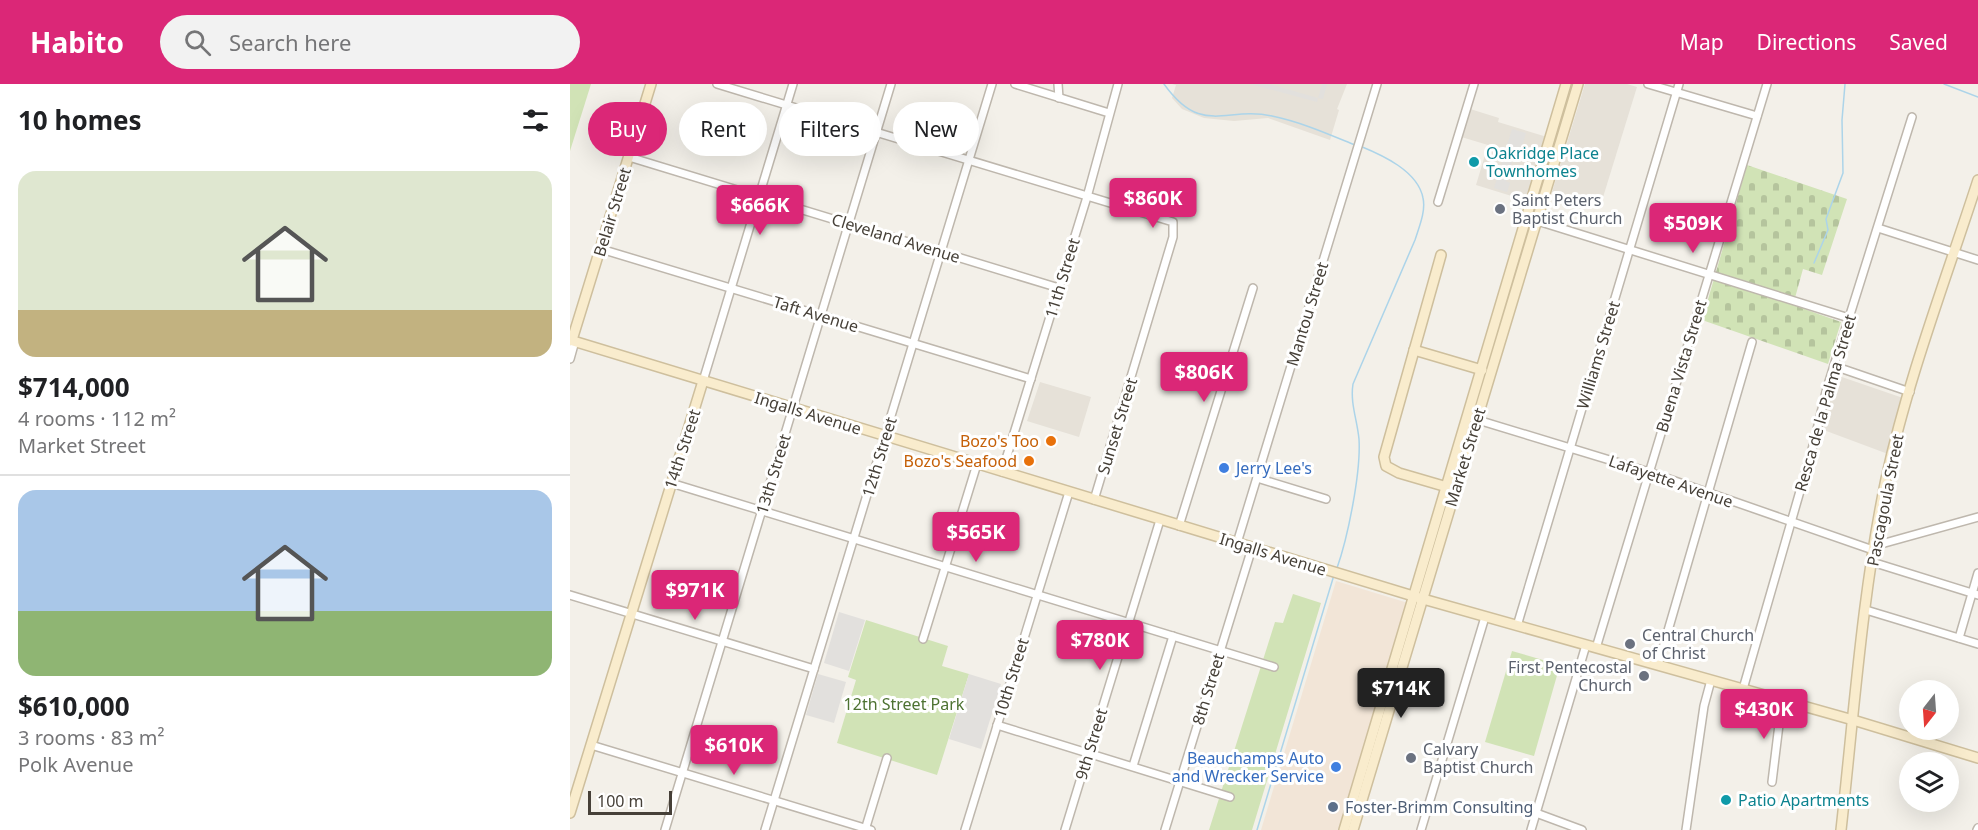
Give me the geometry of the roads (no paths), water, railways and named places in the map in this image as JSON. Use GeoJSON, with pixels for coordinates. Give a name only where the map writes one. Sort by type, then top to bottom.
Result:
{"type":"FeatureCollection","features":[{"type":"Feature","properties":{"kind":"street","name":"Belair Street"},"geometry":{"type":"LineString","coordinates":[[570,359],[572,340],[651,84]]}},
{"type":"Feature","properties":{"kind":"street"},"geometry":{"type":"LineString","coordinates":[[717,84],[779,103]]}},
{"type":"Feature","properties":{"kind":"street","name":"14th Street"},"geometry":{"type":"LineString","coordinates":[[788,102],[793,84]]}},
{"type":"Feature","properties":{"kind":"street","name":"13th Street"},"geometry":{"type":"LineString","coordinates":[[881,122],[891,84]]}},
{"type":"Feature","properties":{"kind":"street","name":"12th Street"},"geometry":{"type":"LineString","coordinates":[[765,830],[992,84]]}},
{"type":"Feature","properties":{"kind":"street"},"geometry":{"type":"LineString","coordinates":[[1015,84],[1109,113]]}},
{"type":"Feature","properties":{"kind":"street"},"geometry":{"type":"LineString","coordinates":[[1058,84],[1059,98]]}},
{"type":"Feature","properties":{"kind":"street","name":"11th Street"},"geometry":{"type":"LineString","coordinates":[[1002,472],[1087,197],[1118,84]]}},
{"type":"Feature","properties":{"kind":"street","name":"Mantou Street"},"geometry":{"type":"LineString","coordinates":[[1237,543],[1377,84]]}},
{"type":"Feature","properties":{"kind":"street"},"geometry":{"type":"LineString","coordinates":[[1438,202],[1474,84]]}},
{"type":"Feature","properties":{"kind":"street","name":"Market Street"},"geometry":{"type":"LineString","coordinates":[[1344,830],[1418,598],[1532,219],[1566,84]]}},
{"type":"Feature","properties":{"kind":"street","name":"Market Street"},"geometry":{"type":"LineString","coordinates":[[1353,830],[1447,487],[1472,418],[1482,370],[1578,84]]}},
{"type":"Feature","properties":{"kind":"street"},"geometry":{"type":"LineString","coordinates":[[1648,84],[1757,116]]}},
{"type":"Feature","properties":{"kind":"street","name":"Williams Street"},"geometry":{"type":"LineString","coordinates":[[1517,626],[1679,84]]}},
{"type":"Feature","properties":{"kind":"street","name":"Buena Vista Street"},"geometry":{"type":"LineString","coordinates":[[1531,830],[1649,472],[1767,84]]}},
{"type":"Feature","properties":{"kind":"street","name":"Resca de la Palma Street"},"geometry":{"type":"LineString","coordinates":[[1743,689],[1834,366],[1912,117]]}},
{"type":"Feature","properties":{"kind":"street","name":"14th Street"},"geometry":{"type":"LineString","coordinates":[[570,813],[779,130]]}},
{"type":"Feature","properties":{"kind":"street"},"geometry":{"type":"LineString","coordinates":[[881,134],[1087,197]]}},
{"type":"Feature","properties":{"kind":"street","name":"13th Street"},"geometry":{"type":"LineString","coordinates":[[666,830],[871,156]]}},
{"type":"Feature","properties":{"kind":"street","name":"Cleveland Avenue"},"geometry":{"type":"LineString","coordinates":[[629,157],[1059,288]]}},
{"type":"Feature","properties":{"kind":"street","name":"Pascagoula Street"},"geometry":{"type":"LineString","coordinates":[[1841,830],[1872,562],[1889,470],[1910,392],[1978,180]]}},
{"type":"Feature","properties":{"kind":"street","name":"Sunset Street"},"geometry":{"type":"LineString","coordinates":[[1087,197],[1173,222],[1175,228],[1094,500]]}},
{"type":"Feature","properties":{"kind":"street"},"geometry":{"type":"LineString","coordinates":[[1532,219],[1849,318]]}},
{"type":"Feature","properties":{"kind":"street"},"geometry":{"type":"LineString","coordinates":[[1878,228],[1978,260]]}},
{"type":"Feature","properties":{"kind":"street","name":"Taft Avenue"},"geometry":{"type":"LineString","coordinates":[[601,249],[1031,379]]}},
{"type":"Feature","properties":{"kind":"street"},"geometry":{"type":"LineString","coordinates":[[1441,255],[1384,458],[1386,466],[1399,473],[1447,487]]}},
{"type":"Feature","properties":{"kind":"street"},"geometry":{"type":"LineString","coordinates":[[1179,526],[1253,288]]}},
{"type":"Feature","properties":{"kind":"street","name":"Ingalls Avenue"},"geometry":{"type":"LineString","coordinates":[[572,340],[1418,598],[1853,720],[1978,758]]}},
{"type":"Feature","properties":{"kind":"street"},"geometry":{"type":"LineString","coordinates":[[1659,665],[1752,342]]}},
{"type":"Feature","properties":{"kind":"street"},"geometry":{"type":"LineString","coordinates":[[1414,350],[1482,370]]}},
{"type":"Feature","properties":{"kind":"street"},"geometry":{"type":"LineString","coordinates":[[1834,366],[1910,392]]}},
{"type":"Feature","properties":{"kind":"street","name":"Lafayette Avenue"},"geometry":{"type":"LineString","coordinates":[[1472,418],[1649,472],[1791,523],[1874,548]]}},
{"type":"Feature","properties":{"kind":"street"},"geometry":{"type":"LineString","coordinates":[[923,639],[977,464]]}},
{"type":"Feature","properties":{"kind":"street"},"geometry":{"type":"LineString","coordinates":[[1257,478],[1326,499]]}},
{"type":"Feature","properties":{"kind":"street"},"geometry":{"type":"LineString","coordinates":[[671,483],[1274,667]]}},
{"type":"Feature","properties":{"kind":"street","name":"10th Street"},"geometry":{"type":"LineString","coordinates":[[965,830],[1069,492]]}},
{"type":"Feature","properties":{"kind":"street"},"geometry":{"type":"LineString","coordinates":[[1874,548],[1978,517]]}},
{"type":"Feature","properties":{"kind":"street","name":"9th Street"},"geometry":{"type":"LineString","coordinates":[[1065,830],[1160,520]]}},
{"type":"Feature","properties":{"kind":"street","name":"8th Street"},"geometry":{"type":"LineString","coordinates":[[1165,830],[1252,548]]}},
{"type":"Feature","properties":{"kind":"street"},"geometry":{"type":"LineString","coordinates":[[1872,562],[1975,594]]}},
{"type":"Feature","properties":{"kind":"street"},"geometry":{"type":"LineString","coordinates":[[1959,638],[1975,594],[1978,573]]}},
{"type":"Feature","properties":{"kind":"street"},"geometry":{"type":"LineString","coordinates":[[570,595],[814,669]]}},
{"type":"Feature","properties":{"kind":"street"},"geometry":{"type":"LineString","coordinates":[[1866,610],[1978,644]]}},
{"type":"Feature","properties":{"kind":"street"},"geometry":{"type":"LineString","coordinates":[[1421,830],[1485,617]]}},
{"type":"Feature","properties":{"kind":"street"},"geometry":{"type":"LineString","coordinates":[[1133,766],[1173,636]]}},
{"type":"Feature","properties":{"kind":"street"},"geometry":{"type":"LineString","coordinates":[[1686,830],[1704,706],[1711,680]]}},
{"type":"Feature","properties":{"kind":"street"},"geometry":{"type":"LineString","coordinates":[[1772,782],[1782,700]]}},
{"type":"Feature","properties":{"kind":"street"},"geometry":{"type":"LineString","coordinates":[[997,725],[1230,797]]}},
{"type":"Feature","properties":{"kind":"street"},"geometry":{"type":"LineString","coordinates":[[591,744],[867,829],[887,758]]}},
{"type":"Feature","properties":{"kind":"street"},"geometry":{"type":"LineString","coordinates":[[1536,813],[1582,830]]}},
{"type":"Feature","properties":{"kind":"waterway"},"geometry":{"type":"LineString","coordinates":[[1164,84],[1190,110],[1202,115],[1272,116],[1304,125],[1355,145]]}},
{"type":"Feature","properties":{"kind":"waterway"},"geometry":{"type":"LineString","coordinates":[[1814,263],[1828,230],[1826,219],[1843,173],[1842,120],[1845,84]]}},
{"type":"Feature","properties":{"kind":"waterway"},"geometry":{"type":"LineString","coordinates":[[1944,84],[1978,97]]}},
{"type":"Feature","properties":{"kind":"waterway"},"geometry":{"type":"LineString","coordinates":[[1337,568],[1349,522],[1358,469],[1359,439],[1353,404],[1353,384],[1415,240],[1424,208],[1420,188],[1407,172],[1388,159],[1360,146]]}},
{"type":"Feature","properties":{"kind":"waterway"},"geometry":{"type":"LineString","coordinates":[[1257,830],[1334,575]]}},
{"type":"Feature","properties":{"kind":"place","name":"Oakridge Place Townhomes"},"geometry":{"type":"Point","coordinates":[1474,162]}},
{"type":"Feature","properties":{"kind":"place","name":"Saint Peters Baptist Church"},"geometry":{"type":"Point","coordinates":[1500,209]}},
{"type":"Feature","properties":{"kind":"place","name":"Bozo's Too"},"geometry":{"type":"Point","coordinates":[1051,441]}},
{"type":"Feature","properties":{"kind":"place","name":"Bozo's Seafood"},"geometry":{"type":"Point","coordinates":[1029,461]}},
{"type":"Feature","properties":{"kind":"place","name":"Jerry Lee's"},"geometry":{"type":"Point","coordinates":[1224,468]}},
{"type":"Feature","properties":{"kind":"place","name":"Central Church of Christ"},"geometry":{"type":"Point","coordinates":[1630,644]}},
{"type":"Feature","properties":{"kind":"place","name":"First Pentecostal Church"},"geometry":{"type":"Point","coordinates":[1644,676]}},
{"type":"Feature","properties":{"kind":"place","name":"Calvary Baptist Church"},"geometry":{"type":"Point","coordinates":[1411,758]}},
{"type":"Feature","properties":{"kind":"place","name":"Beauchamps Auto and Wrecker Service"},"geometry":{"type":"Point","coordinates":[1336,767]}},
{"type":"Feature","properties":{"kind":"place","name":"Patio Apartments"},"geometry":{"type":"Point","coordinates":[1726,800]}},
{"type":"Feature","properties":{"kind":"place","name":"Foster-Brimm Consulting"},"geometry":{"type":"Point","coordinates":[1333,807]}},
{"type":"Feature","properties":{"kind":"park label","name":"12th Street Park"},"geometry":{"type":"Point","coordinates":[904,704]}}]}
